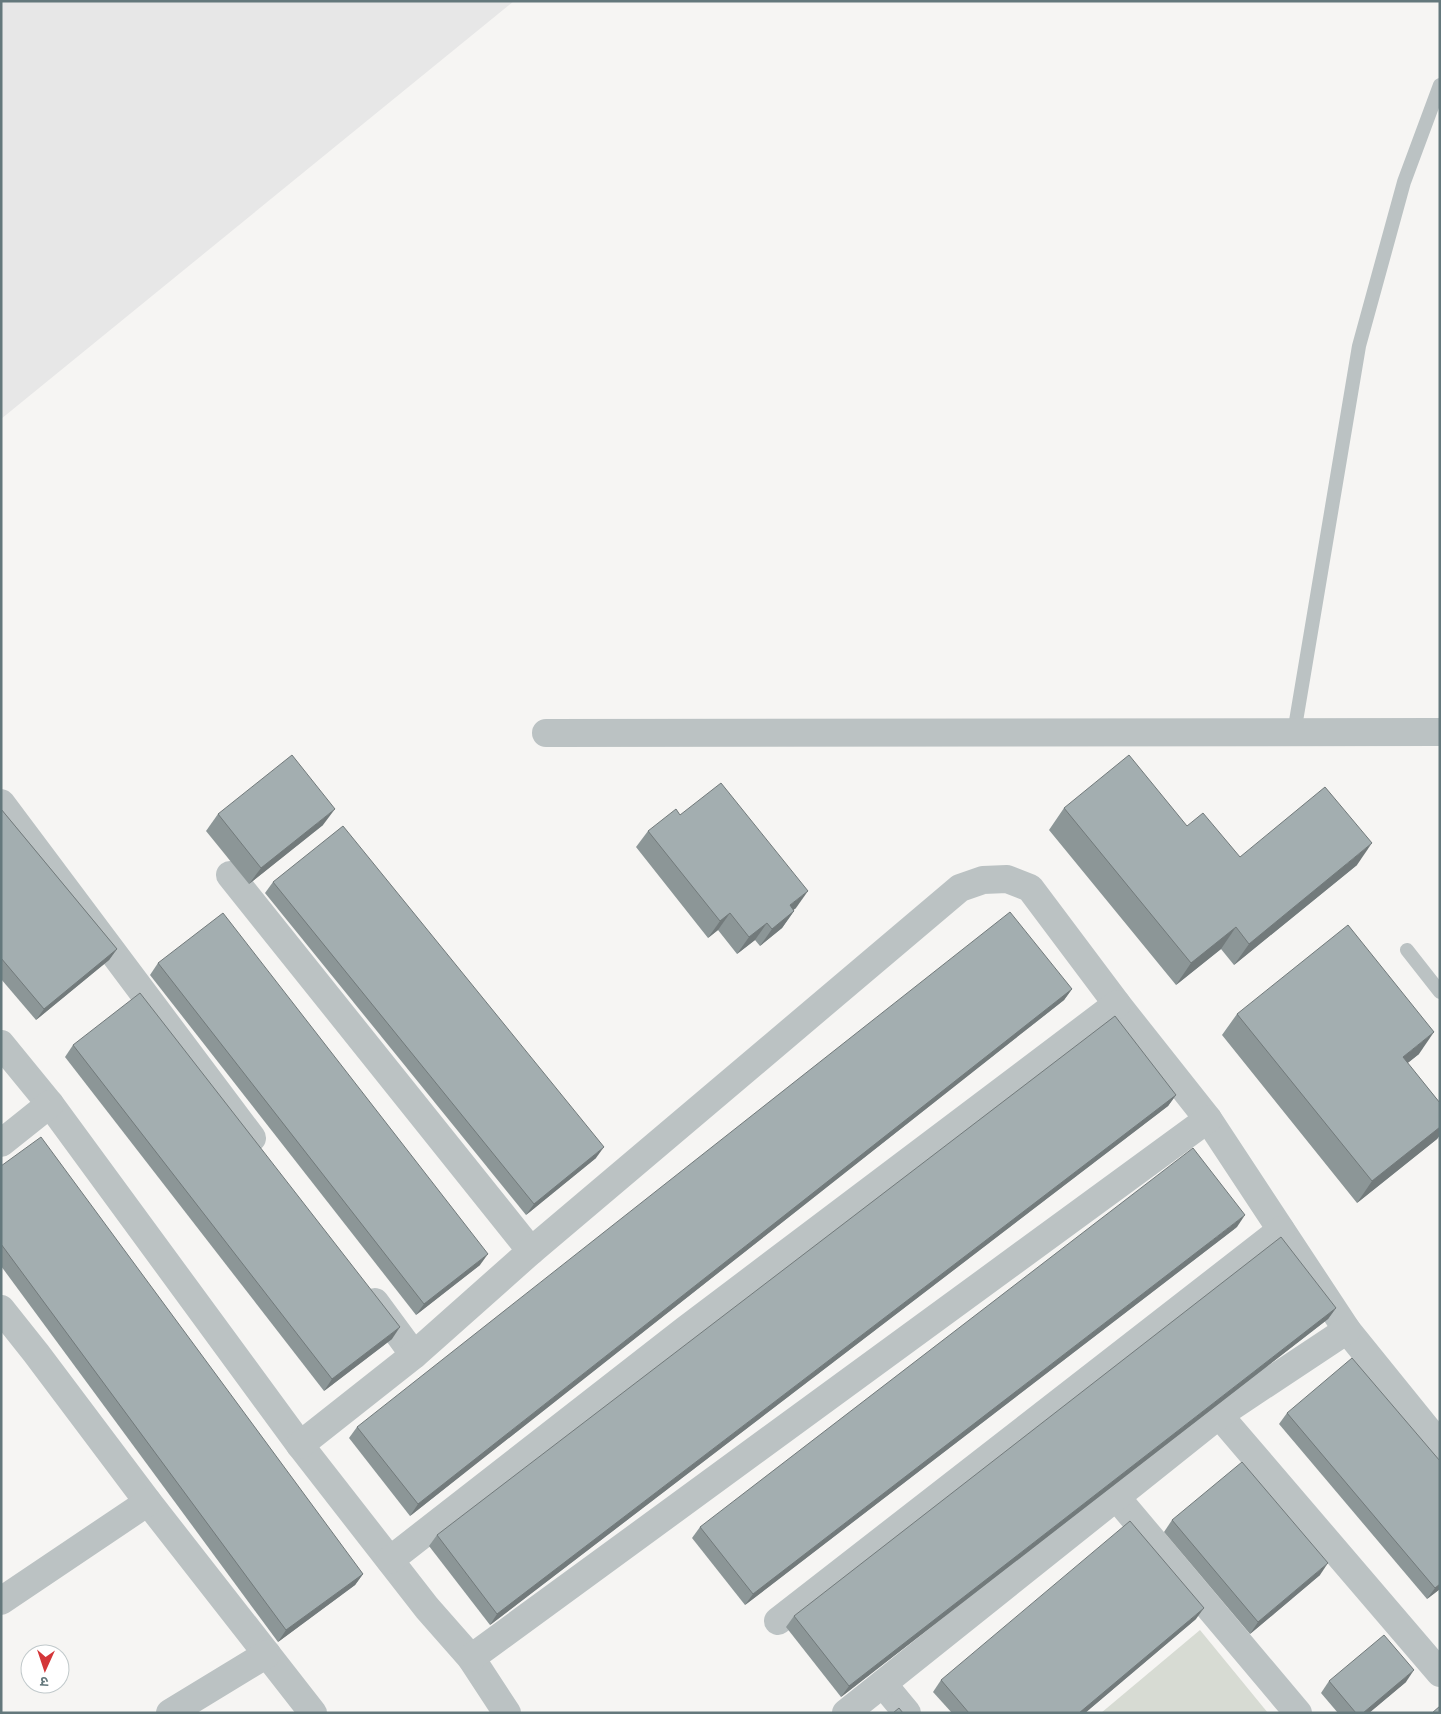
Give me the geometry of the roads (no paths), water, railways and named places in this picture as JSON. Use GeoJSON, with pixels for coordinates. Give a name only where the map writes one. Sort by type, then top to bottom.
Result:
{"type":"FeatureCollection","features":[{"type":"Feature","properties":{"kind":"street"},"geometry":{"type":"LineString","coordinates":[[546,733],[1440,732]]}},
{"type":"Feature","properties":{"kind":"street"},"geometry":{"type":"LineString","coordinates":[[1,803],[265,1155]]}},
{"type":"Feature","properties":{"kind":"street"},"geometry":{"type":"LineString","coordinates":[[230,876],[531,1251]]}},
{"type":"Feature","properties":{"kind":"street"},"geometry":{"type":"LineString","coordinates":[[300,1445],[414,1355],[531,1251],[960,888],[983,880],[1006,879],[1030,888],[1117,1004],[1208,1119],[1347,1330],[1440,1445]]}},
{"type":"Feature","properties":{"kind":"street"},"geometry":{"type":"LineString","coordinates":[[390,1560],[685,1330],[1117,1004]]}},
{"type":"Feature","properties":{"kind":"street"},"geometry":{"type":"LineString","coordinates":[[1,1044],[50,1104],[300,1445],[427,1608],[471,1658],[507,1713]]}},
{"type":"Feature","properties":{"kind":"street"},"geometry":{"type":"LineString","coordinates":[[1,1144],[50,1104]]}},
{"type":"Feature","properties":{"kind":"street"},"geometry":{"type":"LineString","coordinates":[[471,1658],[1208,1119]]}},
{"type":"Feature","properties":{"kind":"street"},"geometry":{"type":"LineString","coordinates":[[778,1621],[1281,1230]]}},
{"type":"Feature","properties":{"kind":"street"},"geometry":{"type":"LineString","coordinates":[[360,1283],[414,1355]]}},
{"type":"Feature","properties":{"kind":"street"},"geometry":{"type":"LineString","coordinates":[[1,1309],[148,1502],[313,1713]]}},
{"type":"Feature","properties":{"kind":"street"},"geometry":{"type":"LineString","coordinates":[[846,1713],[1220,1415],[1347,1330]]}},
{"type":"Feature","properties":{"kind":"street"},"geometry":{"type":"LineString","coordinates":[[1220,1415],[1440,1673]]}},
{"type":"Feature","properties":{"kind":"street"},"geometry":{"type":"LineString","coordinates":[[1117,1498],[1298,1713]]}},
{"type":"Feature","properties":{"kind":"street"},"geometry":{"type":"LineString","coordinates":[[1,1602],[148,1502]]}},
{"type":"Feature","properties":{"kind":"street"},"geometry":{"type":"LineString","coordinates":[[170,1713],[268,1654]]}},
{"type":"Feature","properties":{"kind":"street"},"geometry":{"type":"LineString","coordinates":[[883,1684],[907,1713]]}},
{"type":"Feature","properties":{"kind":"lane"},"geometry":{"type":"LineString","coordinates":[[1294,733],[1359,346],[1404,182],[1440,85]]}},
{"type":"Feature","properties":{"kind":"lane"},"geometry":{"type":"LineString","coordinates":[[1407,950],[1440,992]]}}]}
